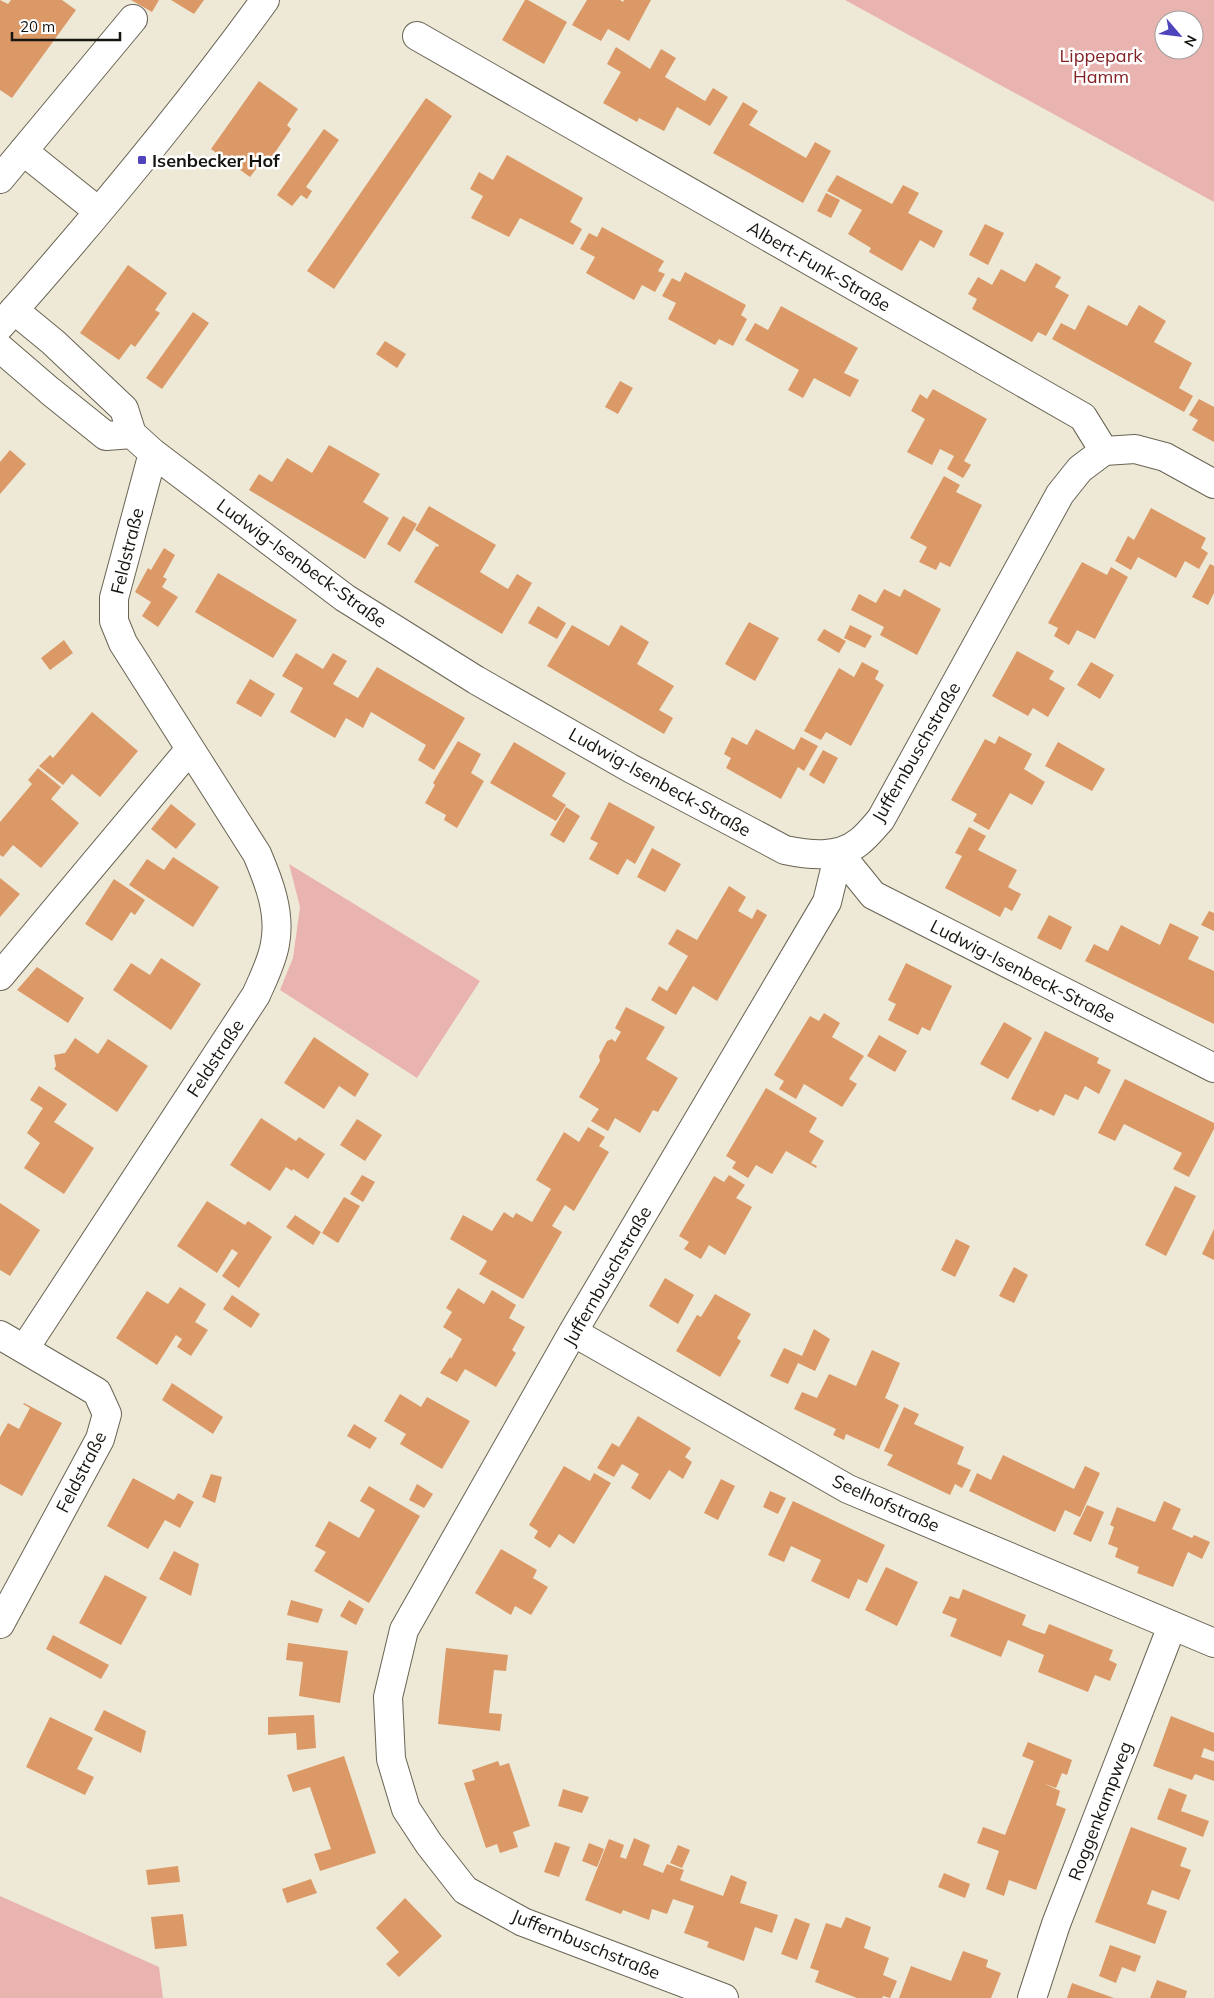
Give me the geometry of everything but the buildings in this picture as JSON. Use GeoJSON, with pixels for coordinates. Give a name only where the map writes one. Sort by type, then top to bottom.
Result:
{"type":"FeatureCollection","features":[{"type":"Feature","properties":{"kind":"street"},"geometry":{"type":"LineString","coordinates":[[0,348],[106,436],[132,434],[124,409],[53,342],[7,318],[98,211],[229,50],[266,0]]}},
{"type":"Feature","properties":{"kind":"street"},"geometry":{"type":"LineString","coordinates":[[0,179],[133,19]]}},
{"type":"Feature","properties":{"kind":"street","name":"Albert-Funk-Straße"},"geometry":{"type":"LineString","coordinates":[[417,36],[1083,417],[1104,451]]}},
{"type":"Feature","properties":{"kind":"street"},"geometry":{"type":"LineString","coordinates":[[23,151],[98,211]]}},
{"type":"Feature","properties":{"kind":"street","name":"Ludwig-Isenbeck-Straße"},"geometry":{"type":"LineString","coordinates":[[132,434],[153,453],[345,598],[485,685],[630,768],[785,850],[809,855],[839,853],[873,895],[1214,1068]]}},
{"type":"Feature","properties":{"kind":"street"},"geometry":{"type":"LineString","coordinates":[[1104,451],[1135,449],[1164,457],[1214,484]]}},
{"type":"Feature","properties":{"kind":"street","name":"Juffernbuschstraße"},"geometry":{"type":"LineString","coordinates":[[724,1998],[523,1922],[466,1890],[429,1844],[406,1809],[391,1759],[388,1697],[404,1630],[573,1332],[827,902],[839,853],[859,843],[881,819],[1060,494],[1080,469],[1104,451]]}},
{"type":"Feature","properties":{"kind":"street","name":"Feldstraße"},"geometry":{"type":"LineString","coordinates":[[25,1348],[256,995],[266,973],[275,944],[276,914],[269,883],[257,854],[122,643],[114,621],[114,598],[153,453]]}},
{"type":"Feature","properties":{"kind":"street"},"geometry":{"type":"LineString","coordinates":[[0,976],[190,749]]}},
{"type":"Feature","properties":{"kind":"street","name":"Seelhofstraße"},"geometry":{"type":"LineString","coordinates":[[573,1332],[848,1489],[1214,1643]]}},
{"type":"Feature","properties":{"kind":"street","name":"Feldstraße"},"geometry":{"type":"LineString","coordinates":[[0,1335],[97,1392],[107,1414],[100,1439],[0,1624]]}},
{"type":"Feature","properties":{"kind":"street","name":"Roggenkampweg"},"geometry":{"type":"LineString","coordinates":[[1032,1998],[1056,1924],[1172,1626]]}},
{"type":"Feature","properties":{"kind":"green space","name":"Lippepark Hamm"},"geometry":{"type":"Polygon","coordinates":[[[845,0],[1214,0],[1214,202],[845,0]]]}},
{"type":"Feature","properties":{"kind":"green space"},"geometry":{"type":"Polygon","coordinates":[[[289,864],[480,981],[417,1078],[280,990],[293,958],[300,907],[289,864]]]}},
{"type":"Feature","properties":{"kind":"green space"},"geometry":{"type":"Polygon","coordinates":[[[0,1896],[159,1967],[163,1998],[0,1998],[0,1896]]]}},
{"type":"Feature","properties":{"kind":"place","name":"Isenbecker Hof"},"geometry":{"type":"Point","coordinates":[142,160]}}]}
